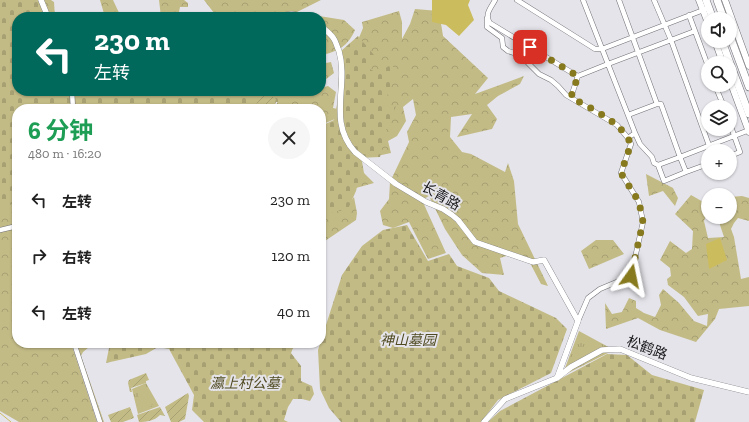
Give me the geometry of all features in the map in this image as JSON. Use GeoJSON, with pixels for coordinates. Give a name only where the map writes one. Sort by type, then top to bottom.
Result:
{"type":"FeatureCollection","features":[{"type":"Feature","properties":{"kind":"main road"},"geometry":{"type":"LineString","coordinates":[[699,0],[708,12]]}},
{"type":"Feature","properties":{"kind":"main road"},"geometry":{"type":"LineString","coordinates":[[706,0],[706,12]]}},
{"type":"Feature","properties":{"kind":"main road"},"geometry":{"type":"LineString","coordinates":[[717,0],[721,12]]}},
{"type":"Feature","properties":{"kind":"main road"},"geometry":{"type":"LineString","coordinates":[[725,0],[749,66]]}},
{"type":"Feature","properties":{"kind":"main road"},"geometry":{"type":"LineString","coordinates":[[734,48],[749,87]]}},
{"type":"Feature","properties":{"kind":"main road"},"geometry":{"type":"LineString","coordinates":[[737,82],[749,114]]}},
{"type":"Feature","properties":{"kind":"main road"},"geometry":{"type":"LineString","coordinates":[[734,92],[749,131]]}},
{"type":"Feature","properties":{"kind":"street"},"geometry":{"type":"LineString","coordinates":[[41,0],[46,12]]}},
{"type":"Feature","properties":{"kind":"street"},"geometry":{"type":"LineString","coordinates":[[495,0],[487,14],[487,27],[502,38],[503,47],[508,51],[520,55],[539,74],[551,80],[563,92],[617,125],[631,144],[621,173],[639,202],[643,222],[631,276],[600,290],[588,298],[557,378]]}},
{"type":"Feature","properties":{"kind":"street"},"geometry":{"type":"LineString","coordinates":[[517,0],[595,49],[602,49],[706,9]]}},
{"type":"Feature","properties":{"kind":"street"},"geometry":{"type":"LineString","coordinates":[[578,0],[584,2],[640,144],[645,148],[652,157],[654,163],[658,166],[664,181],[701,167]]}},
{"type":"Feature","properties":{"kind":"street"},"geometry":{"type":"LineString","coordinates":[[619,0],[634,37],[657,104]]}},
{"type":"Feature","properties":{"kind":"street"},"geometry":{"type":"LineString","coordinates":[[654,0],[671,40],[708,144]]}},
{"type":"Feature","properties":{"kind":"street"},"geometry":{"type":"LineString","coordinates":[[689,15],[704,56]]}},
{"type":"Feature","properties":{"kind":"street"},"geometry":{"type":"LineString","coordinates":[[487,18],[490,22],[578,76],[695,30]]}},
{"type":"Feature","properties":{"kind":"street","name":"长青路"},"geometry":{"type":"LineString","coordinates":[[326,31],[334,40],[341,59],[341,122],[345,137],[355,152],[396,184],[452,215],[476,242],[533,262],[544,260],[578,321]]}},
{"type":"Feature","properties":{"kind":"street"},"geometry":{"type":"LineString","coordinates":[[571,97],[578,76]]}},
{"type":"Feature","properties":{"kind":"street"},"geometry":{"type":"LineString","coordinates":[[628,115],[657,104],[661,104],[686,172]]}},
{"type":"Feature","properties":{"kind":"street"},"geometry":{"type":"LineString","coordinates":[[737,135],[749,131]]}},
{"type":"Feature","properties":{"kind":"street"},"geometry":{"type":"LineString","coordinates":[[628,138],[635,133]]}},
{"type":"Feature","properties":{"kind":"street"},"geometry":{"type":"LineString","coordinates":[[714,144],[734,136],[740,152],[737,153]]}},
{"type":"Feature","properties":{"kind":"street"},"geometry":{"type":"LineString","coordinates":[[658,166],[701,149]]}},
{"type":"Feature","properties":{"kind":"street"},"geometry":{"type":"LineString","coordinates":[[0,230],[12,227]]}},
{"type":"Feature","properties":{"kind":"street"},"geometry":{"type":"LineString","coordinates":[[76,348],[100,422]]}},
{"type":"Feature","properties":{"kind":"street","name":"松鹤路"},"geometry":{"type":"LineString","coordinates":[[484,422],[505,399],[557,378],[602,350],[620,349],[691,378],[749,392]]}},
{"type":"Feature","properties":{"kind":"green space"},"geometry":{"type":"Polygon","coordinates":[[[0,0],[51,0],[54,2],[55,12],[12,12],[12,96],[74,96],[74,104],[12,104],[12,348],[73,348],[97,422],[19,422],[0,411],[0,0]]]}},
{"type":"Feature","properties":{"kind":"green space"},"geometry":{"type":"Polygon","coordinates":[[[0,0],[38,0],[43,12],[12,12],[12,96],[66,96],[65,104],[12,104],[12,204],[0,209],[0,0]]]}},
{"type":"Feature","properties":{"kind":"green space"},"geometry":{"type":"Polygon","coordinates":[[[100,0],[113,0],[119,12],[104,12],[100,0]]]}},
{"type":"Feature","properties":{"kind":"green space"},"geometry":{"type":"Polygon","coordinates":[[[159,0],[184,0],[188,3],[188,7],[180,7],[179,12],[160,12],[159,0]]]}},
{"type":"Feature","properties":{"kind":"green space"},"geometry":{"type":"Polygon","coordinates":[[[204,0],[321,0],[297,12],[213,12],[204,0]]]}},
{"type":"Feature","properties":{"kind":"green space"},"geometry":{"type":"Polygon","coordinates":[[[415,9],[439,11],[443,36],[488,78],[475,94],[524,76],[520,84],[498,96],[487,105],[497,119],[492,129],[457,137],[472,114],[451,117],[450,137],[462,152],[471,154],[505,172],[508,163],[514,181],[518,224],[548,286],[541,284],[529,261],[512,254],[500,258],[504,275],[482,273],[462,255],[445,229],[429,196],[422,200],[446,253],[428,259],[409,222],[393,228],[383,225],[380,211],[389,199],[390,182],[409,142],[407,132],[416,115],[413,99],[403,107],[406,121],[397,136],[388,141],[391,153],[377,156],[361,156],[364,173],[374,183],[356,188],[335,119],[326,123],[326,104],[277,104],[282,96],[326,96],[326,87],[328,86],[336,92],[333,108],[351,112],[356,45],[363,28],[362,22],[399,11],[402,22],[402,39],[410,24],[415,9]]]}},
{"type":"Feature","properties":{"kind":"green space"},"geometry":{"type":"Polygon","coordinates":[[[326,17],[344,20],[355,30],[346,44],[326,54],[326,17]]]}},
{"type":"Feature","properties":{"kind":"green space"},"geometry":{"type":"Polygon","coordinates":[[[358,36],[374,55],[368,62],[368,68],[377,73],[392,64],[395,71],[384,106],[391,109],[396,106],[386,130],[380,157],[358,158],[361,171],[356,191],[347,211],[334,211],[326,220],[326,124],[334,120],[338,99],[340,52],[358,36]]]}},
{"type":"Feature","properties":{"kind":"green space"},"geometry":{"type":"Polygon","coordinates":[[[331,62],[334,73],[326,79],[326,63],[331,62]]]}},
{"type":"Feature","properties":{"kind":"green space"},"geometry":{"type":"Polygon","coordinates":[[[67,96],[283,96],[279,102],[276,102],[275,104],[67,104],[67,96]]]}},
{"type":"Feature","properties":{"kind":"green space"},"geometry":{"type":"Polygon","coordinates":[[[256,96],[272,96],[276,99],[274,104],[257,104],[256,96]]]}},
{"type":"Feature","properties":{"kind":"green space"},"geometry":{"type":"Polygon","coordinates":[[[646,174],[673,188],[678,198],[675,206],[663,191],[649,196],[646,174]]]}},
{"type":"Feature","properties":{"kind":"green space"},"geometry":{"type":"Polygon","coordinates":[[[691,195],[701,201],[701,224],[705,224],[708,238],[724,237],[720,224],[734,224],[731,229],[734,237],[741,279],[749,277],[749,306],[719,309],[715,319],[696,342],[660,330],[638,318],[606,329],[605,303],[612,314],[622,312],[629,298],[636,301],[636,308],[655,317],[661,305],[659,295],[663,289],[679,303],[694,321],[707,326],[708,314],[698,316],[684,297],[668,285],[667,279],[671,276],[670,268],[660,260],[670,241],[686,253],[692,249],[693,231],[675,214],[691,195]]]}},
{"type":"Feature","properties":{"kind":"green space"},"geometry":{"type":"Polygon","coordinates":[[[737,196],[749,198],[749,221],[738,218],[737,219],[737,196]]]}},
{"type":"Feature","properties":{"kind":"green space"},"geometry":{"type":"Polygon","coordinates":[[[354,197],[357,213],[356,220],[326,240],[326,218],[334,209],[345,208],[354,197]]]}},
{"type":"Feature","properties":{"kind":"green space","name":"神山墓园"},"geometry":{"type":"Polygon","coordinates":[[[407,225],[428,261],[449,254],[457,266],[489,278],[499,291],[556,318],[567,329],[551,373],[498,400],[481,422],[341,422],[329,408],[320,389],[318,350],[319,348],[326,348],[326,325],[342,275],[362,246],[383,230],[407,225]]]}},
{"type":"Feature","properties":{"kind":"green space"},"geometry":{"type":"Polygon","coordinates":[[[596,240],[613,240],[624,254],[589,269],[581,251],[596,240]]]}},
{"type":"Feature","properties":{"kind":"green space"},"geometry":{"type":"Polygon","coordinates":[[[579,331],[614,350],[562,376],[579,331]]]}},
{"type":"Feature","properties":{"kind":"green space"},"geometry":{"type":"Polygon","coordinates":[[[73,348],[88,348],[81,356],[104,422],[98,422],[73,348]]]}},
{"type":"Feature","properties":{"kind":"green space","name":"瀛上村公墓"},"geometry":{"type":"Polygon","coordinates":[[[109,348],[156,348],[146,354],[106,363],[109,348]]]}},
{"type":"Feature","properties":{"kind":"green space","name":"瀛上村公墓"},"geometry":{"type":"Polygon","coordinates":[[[164,348],[293,348],[291,353],[301,366],[301,381],[312,386],[314,394],[310,401],[293,399],[288,407],[284,420],[288,422],[204,422],[192,410],[194,395],[169,349],[164,348]]]}},
{"type":"Feature","properties":{"kind":"green space"},"geometry":{"type":"Polygon","coordinates":[[[607,354],[627,355],[652,375],[704,390],[695,422],[488,422],[500,411],[607,354]]]}},
{"type":"Feature","properties":{"kind":"green space"},"geometry":{"type":"Polygon","coordinates":[[[146,373],[149,380],[146,381],[146,383],[131,388],[132,392],[130,392],[128,383],[129,380],[146,373]]]}},
{"type":"Feature","properties":{"kind":"green space"},"geometry":{"type":"Polygon","coordinates":[[[146,383],[159,406],[138,414],[132,389],[146,383]]]}},
{"type":"Feature","properties":{"kind":"green space"},"geometry":{"type":"Polygon","coordinates":[[[147,388],[152,406],[142,409],[137,390],[147,388]]]}},
{"type":"Feature","properties":{"kind":"green space"},"geometry":{"type":"Polygon","coordinates":[[[188,393],[189,396],[185,419],[179,422],[171,422],[165,407],[188,393]]]}},
{"type":"Feature","properties":{"kind":"green space"},"geometry":{"type":"Polygon","coordinates":[[[130,407],[134,418],[123,422],[111,422],[108,415],[130,407]]]}},
{"type":"Feature","properties":{"kind":"green space"},"geometry":{"type":"Polygon","coordinates":[[[160,407],[165,416],[160,415],[150,421],[139,422],[137,415],[160,407]]]}},
{"type":"Feature","properties":{"kind":"shaded area"},"geometry":{"type":"Polygon","coordinates":[[[432,0],[470,0],[468,5],[474,20],[459,36],[446,25],[432,22],[432,0]]]}},
{"type":"Feature","properties":{"kind":"shaded area"},"geometry":{"type":"Polygon","coordinates":[[[720,238],[727,260],[709,269],[706,244],[720,238]]]}},
{"type":"Feature","properties":{"kind":"waterway"},"geometry":{"type":"LineString","coordinates":[[0,413],[11,422]]}},
{"type":"Feature","properties":{"kind":"route"},"geometry":{"type":"LineString","coordinates":[[530,47],[578,76],[571,97],[617,125],[631,144],[621,173],[639,202],[643,222],[631,276]]}}]}
